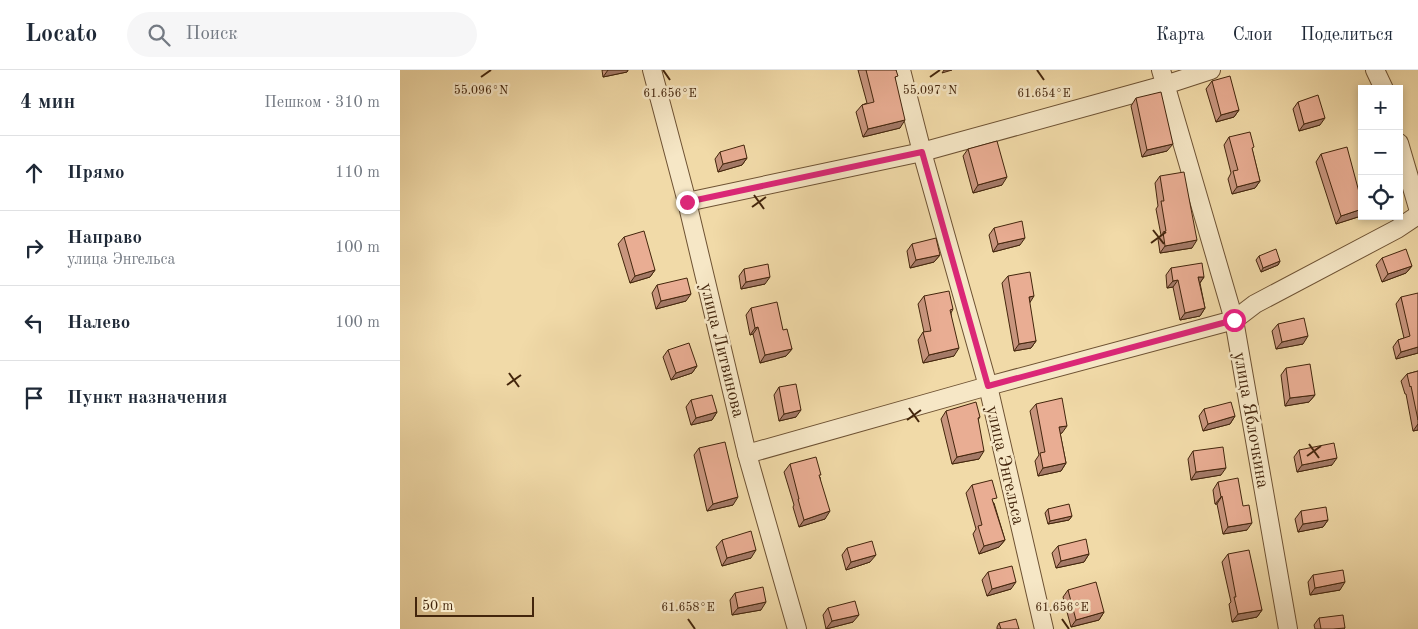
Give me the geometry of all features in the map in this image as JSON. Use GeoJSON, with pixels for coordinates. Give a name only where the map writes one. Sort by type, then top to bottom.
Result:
{"type":"FeatureCollection","features":[{"type":"Feature","properties":{"kind":"street","name":"улица Литвинова"},"geometry":{"type":"LineString","coordinates":[[652,70],[687,202],[748,454],[797,629]]}},
{"type":"Feature","properties":{"kind":"street","name":"улица Энгельса"},"geometry":{"type":"LineString","coordinates":[[901,70],[922,152],[988,386],[1044,629]]}},
{"type":"Feature","properties":{"kind":"street"},"geometry":{"type":"LineString","coordinates":[[687,202],[922,152],[1163,77],[1211,70]]}},
{"type":"Feature","properties":{"kind":"street"},"geometry":{"type":"LineString","coordinates":[[1375,70],[1382,85]]}},
{"type":"Feature","properties":{"kind":"street","name":"улица Яблочкина"},"geometry":{"type":"LineString","coordinates":[[1163,77],[1234,320],[1288,629]]}},
{"type":"Feature","properties":{"kind":"street"},"geometry":{"type":"LineString","coordinates":[[1403,157],[1418,208]]}},
{"type":"Feature","properties":{"kind":"street"},"geometry":{"type":"LineString","coordinates":[[748,454],[988,386],[1234,320],[1255,304],[1397,229],[1418,215]]}},
{"type":"Feature","properties":{"kind":"building"},"geometry":{"type":"Polygon","coordinates":[[[866,70],[896,70],[898,76],[895,77],[905,120],[868,129],[862,105],[874,102],[866,70]]]}},
{"type":"Feature","properties":{"kind":"building"},"geometry":{"type":"Polygon","coordinates":[[[1230,76],[1239,110],[1221,115],[1212,81],[1230,76]]]}},
{"type":"Feature","properties":{"kind":"building"},"geometry":{"type":"Polygon","coordinates":[[[1161,92],[1173,144],[1147,150],[1136,98],[1161,92]]]}},
{"type":"Feature","properties":{"kind":"building"},"geometry":{"type":"Polygon","coordinates":[[[1318,95],[1325,118],[1304,124],[1298,102],[1318,95]]]}},
{"type":"Feature","properties":{"kind":"building"},"geometry":{"type":"Polygon","coordinates":[[[1250,132],[1260,181],[1237,187],[1233,171],[1238,170],[1229,137],[1250,132]]]}},
{"type":"Feature","properties":{"kind":"building"},"geometry":{"type":"Polygon","coordinates":[[[997,141],[1007,177],[978,185],[968,149],[997,141]]]}},
{"type":"Feature","properties":{"kind":"building"},"geometry":{"type":"Polygon","coordinates":[[[744,145],[747,158],[723,164],[720,152],[744,145]]]}},
{"type":"Feature","properties":{"kind":"building"},"geometry":{"type":"Polygon","coordinates":[[[1347,147],[1358,188],[1358,210],[1341,216],[1321,154],[1347,147]]]}},
{"type":"Feature","properties":{"kind":"building"},"geometry":{"type":"Polygon","coordinates":[[[1184,172],[1197,240],[1165,246],[1163,232],[1166,231],[1161,201],[1164,201],[1160,176],[1184,172]]]}},
{"type":"Feature","properties":{"kind":"building"},"geometry":{"type":"Polygon","coordinates":[[[1022,221],[1025,238],[998,244],[994,228],[1022,221]]]}},
{"type":"Feature","properties":{"kind":"building"},"geometry":{"type":"Polygon","coordinates":[[[644,231],[655,270],[635,276],[624,237],[644,231]]]}},
{"type":"Feature","properties":{"kind":"building"},"geometry":{"type":"Polygon","coordinates":[[[936,238],[940,255],[916,260],[912,244],[936,238]]]}},
{"type":"Feature","properties":{"kind":"building"},"geometry":{"type":"Polygon","coordinates":[[[1276,249],[1280,261],[1263,268],[1259,256],[1276,249]]]}},
{"type":"Feature","properties":{"kind":"building"},"geometry":{"type":"Polygon","coordinates":[[[1406,249],[1412,266],[1388,274],[1382,258],[1406,249]]]}},
{"type":"Feature","properties":{"kind":"building"},"geometry":{"type":"Polygon","coordinates":[[[1202,263],[1204,277],[1198,277],[1205,308],[1185,313],[1178,280],[1173,281],[1171,268],[1202,263]]]}},
{"type":"Feature","properties":{"kind":"building"},"geometry":{"type":"Polygon","coordinates":[[[768,264],[770,277],[746,282],[744,269],[768,264]]]}},
{"type":"Feature","properties":{"kind":"building"},"geometry":{"type":"Polygon","coordinates":[[[1030,272],[1034,296],[1029,297],[1036,341],[1019,344],[1008,276],[1030,272]]]}},
{"type":"Feature","properties":{"kind":"building"},"geometry":{"type":"Polygon","coordinates":[[[687,278],[691,294],[661,301],[657,285],[687,278]]]}},
{"type":"Feature","properties":{"kind":"building"},"geometry":{"type":"Polygon","coordinates":[[[949,291],[953,309],[950,310],[959,348],[929,355],[923,332],[931,331],[924,296],[949,291]]]}},
{"type":"Feature","properties":{"kind":"building"},"geometry":{"type":"Polygon","coordinates":[[[1418,293],[1418,347],[1401,352],[1398,340],[1410,336],[1401,297],[1418,293]]]}},
{"type":"Feature","properties":{"kind":"building"},"geometry":{"type":"Polygon","coordinates":[[[777,302],[783,330],[787,329],[792,349],[765,355],[758,327],[755,328],[751,308],[777,302]]]}},
{"type":"Feature","properties":{"kind":"building"},"geometry":{"type":"Polygon","coordinates":[[[1304,318],[1308,336],[1282,342],[1278,324],[1304,318]]]}},
{"type":"Feature","properties":{"kind":"building"},"geometry":{"type":"Polygon","coordinates":[[[689,343],[697,366],[676,373],[668,350],[689,343]]]}},
{"type":"Feature","properties":{"kind":"building"},"geometry":{"type":"Polygon","coordinates":[[[1310,364],[1315,395],[1290,398],[1286,368],[1310,364]]]}},
{"type":"Feature","properties":{"kind":"building"},"geometry":{"type":"Polygon","coordinates":[[[1418,371],[1418,420],[1407,374],[1418,371]]]}},
{"type":"Feature","properties":{"kind":"building"},"geometry":{"type":"Polygon","coordinates":[[[796,384],[801,410],[784,414],[779,387],[796,384]]]}},
{"type":"Feature","properties":{"kind":"building"},"geometry":{"type":"Polygon","coordinates":[[[712,395],[717,412],[696,418],[691,400],[712,395]]]}},
{"type":"Feature","properties":{"kind":"building"},"geometry":{"type":"Polygon","coordinates":[[[1062,398],[1067,426],[1059,427],[1066,463],[1043,468],[1040,453],[1045,452],[1036,404],[1062,398]]]}},
{"type":"Feature","properties":{"kind":"building"},"geometry":{"type":"Polygon","coordinates":[[[976,402],[980,417],[978,418],[984,451],[957,457],[946,411],[976,402]]]}},
{"type":"Feature","properties":{"kind":"building"},"geometry":{"type":"Polygon","coordinates":[[[1231,402],[1235,416],[1208,424],[1204,409],[1231,402]]]}},
{"type":"Feature","properties":{"kind":"building"},"geometry":{"type":"Polygon","coordinates":[[[725,442],[738,497],[713,504],[699,448],[725,442]]]}},
{"type":"Feature","properties":{"kind":"building"},"geometry":{"type":"Polygon","coordinates":[[[1334,443],[1337,458],[1302,465],[1299,450],[1334,443]]]}},
{"type":"Feature","properties":{"kind":"building"},"geometry":{"type":"Polygon","coordinates":[[[1223,447],[1226,468],[1196,472],[1193,451],[1223,447]]]}},
{"type":"Feature","properties":{"kind":"building"},"geometry":{"type":"Polygon","coordinates":[[[816,457],[821,475],[819,475],[830,511],[804,520],[790,464],[816,457]]]}},
{"type":"Feature","properties":{"kind":"building"},"geometry":{"type":"Polygon","coordinates":[[[1238,478],[1243,506],[1249,505],[1252,523],[1228,527],[1218,482],[1238,478]]]}},
{"type":"Feature","properties":{"kind":"building"},"geometry":{"type":"Polygon","coordinates":[[[992,480],[997,498],[992,499],[1005,540],[984,546],[978,526],[982,525],[972,485],[992,480]]]}},
{"type":"Feature","properties":{"kind":"building"},"geometry":{"type":"Polygon","coordinates":[[[1069,504],[1072,516],[1050,521],[1048,509],[1069,504]]]}},
{"type":"Feature","properties":{"kind":"building"},"geometry":{"type":"Polygon","coordinates":[[[1326,507],[1328,520],[1303,524],[1301,511],[1326,507]]]}},
{"type":"Feature","properties":{"kind":"building"},"geometry":{"type":"Polygon","coordinates":[[[751,531],[756,550],[727,558],[722,540],[751,531]]]}},
{"type":"Feature","properties":{"kind":"building"},"geometry":{"type":"Polygon","coordinates":[[[1086,539],[1089,554],[1061,561],[1058,546],[1086,539]]]}},
{"type":"Feature","properties":{"kind":"building"},"geometry":{"type":"Polygon","coordinates":[[[872,541],[876,555],[851,562],[847,548],[872,541]]]}},
{"type":"Feature","properties":{"kind":"building"},"geometry":{"type":"Polygon","coordinates":[[[1249,550],[1262,610],[1238,614],[1228,554],[1249,550]]]}},
{"type":"Feature","properties":{"kind":"building"},"geometry":{"type":"Polygon","coordinates":[[[1012,566],[1016,582],[992,589],[988,572],[1012,566]]]}},
{"type":"Feature","properties":{"kind":"building"},"geometry":{"type":"Polygon","coordinates":[[[1343,570],[1345,582],[1315,588],[1313,575],[1343,570]]]}},
{"type":"Feature","properties":{"kind":"building"},"geometry":{"type":"Polygon","coordinates":[[[1096,582],[1104,612],[1076,620],[1068,590],[1096,582]]]}},
{"type":"Feature","properties":{"kind":"building"},"geometry":{"type":"Polygon","coordinates":[[[763,587],[766,602],[738,608],[735,593],[763,587]]]}},
{"type":"Feature","properties":{"kind":"building"},"geometry":{"type":"Polygon","coordinates":[[[855,601],[859,615],[832,621],[828,608],[855,601]]]}},
{"type":"Feature","properties":{"kind":"building"},"geometry":{"type":"Polygon","coordinates":[[[1343,615],[1345,628],[1321,629],[1319,618],[1343,615]]]}},
{"type":"Feature","properties":{"kind":"building"},"geometry":{"type":"Polygon","coordinates":[[[1016,619],[1019,629],[1001,629],[999,623],[1016,619]]]}},
{"type":"Feature","properties":{"kind":"route"},"geometry":{"type":"LineString","coordinates":[[687,202],[922,152],[988,386],[1234,320]]}}]}
